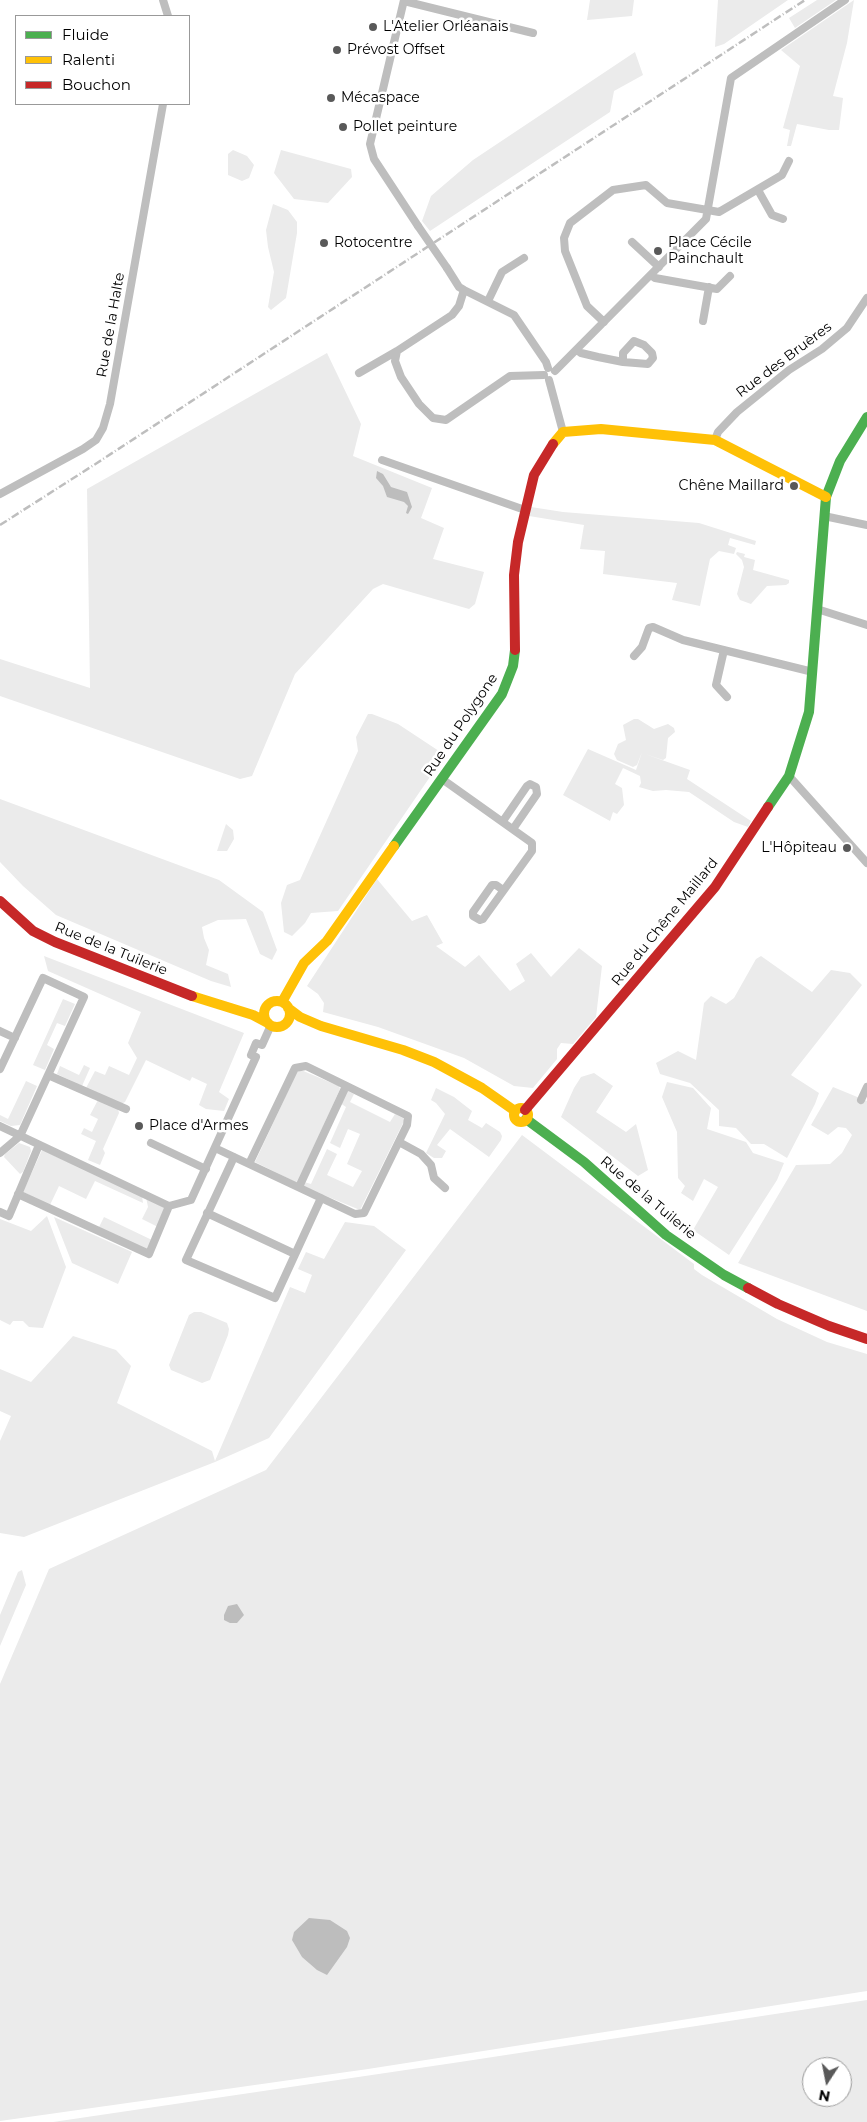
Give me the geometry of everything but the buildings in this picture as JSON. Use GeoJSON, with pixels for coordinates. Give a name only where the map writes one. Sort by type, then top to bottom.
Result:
{"type":"FeatureCollection","features":[{"type":"Feature","properties":{"kind":"street"},"geometry":{"type":"LineString","coordinates":[[163,0],[168,15]]}},
{"type":"Feature","properties":{"kind":"street"},"geometry":{"type":"LineString","coordinates":[[396,351],[395,361],[402,377],[419,404],[433,418],[441,420],[449,419],[510,376],[549,373],[577,350],[706,219],[731,78],[844,0]]}},
{"type":"Feature","properties":{"kind":"street"},"geometry":{"type":"LineString","coordinates":[[533,33],[404,1],[370,144],[375,161],[459,287],[514,315],[546,362],[563,432],[601,429],[715,440],[826,497]]}},
{"type":"Feature","properties":{"kind":"street","name":"Rue de la Halte"},"geometry":{"type":"LineString","coordinates":[[0,494],[83,449],[96,440],[103,428],[110,404],[164,105]]}},
{"type":"Feature","properties":{"kind":"street"},"geometry":{"type":"LineString","coordinates":[[604,322],[587,306],[565,251],[565,232],[570,223],[613,190],[646,185],[667,203],[719,212],[782,175],[789,162]]}},
{"type":"Feature","properties":{"kind":"street"},"geometry":{"type":"LineString","coordinates":[[758,190],[772,215],[784,219]]}},
{"type":"Feature","properties":{"kind":"street"},"geometry":{"type":"LineString","coordinates":[[632,242],[659,267]]}},
{"type":"Feature","properties":{"kind":"street"},"geometry":{"type":"LineString","coordinates":[[488,301],[502,272],[524,258]]}},
{"type":"Feature","properties":{"kind":"street"},"geometry":{"type":"LineString","coordinates":[[651,274],[655,278],[717,289],[730,276]]}},
{"type":"Feature","properties":{"kind":"street"},"geometry":{"type":"LineString","coordinates":[[703,321],[709,287]]}},
{"type":"Feature","properties":{"kind":"street"},"geometry":{"type":"LineString","coordinates":[[359,372],[452,315],[459,306],[464,290]]}},
{"type":"Feature","properties":{"kind":"street","name":"Rue des Bruères"},"geometry":{"type":"LineString","coordinates":[[715,440],[718,432],[737,412],[789,370],[822,349],[847,328],[867,298]]}},
{"type":"Feature","properties":{"kind":"street"},"geometry":{"type":"LineString","coordinates":[[577,350],[581,353],[623,362]]}},
{"type":"Feature","properties":{"kind":"street","name":"Rue du Chêne Maillard"},"geometry":{"type":"LineString","coordinates":[[522,1113],[715,887],[789,776],[809,712],[826,497],[840,461],[867,417]]}},
{"type":"Feature","properties":{"kind":"street","name":"Rue du Polygone"},"geometry":{"type":"LineString","coordinates":[[285,1005],[295,976],[304,963],[327,941],[502,694],[514,660],[516,641],[514,575],[516,553],[525,510],[537,469],[563,432]]}},
{"type":"Feature","properties":{"kind":"street"},"geometry":{"type":"LineString","coordinates":[[382,460],[525,510]]}},
{"type":"Feature","properties":{"kind":"street"},"geometry":{"type":"LineString","coordinates":[[824,516],[867,525]]}},
{"type":"Feature","properties":{"kind":"street"},"geometry":{"type":"LineString","coordinates":[[817,609],[867,625]]}},
{"type":"Feature","properties":{"kind":"street"},"geometry":{"type":"LineString","coordinates":[[634,656],[642,647],[650,628],[653,627],[683,640],[813,672]]}},
{"type":"Feature","properties":{"kind":"street"},"geometry":{"type":"LineString","coordinates":[[724,650],[716,685],[727,697]]}},
{"type":"Feature","properties":{"kind":"street"},"geometry":{"type":"LineString","coordinates":[[789,776],[867,863]]}},
{"type":"Feature","properties":{"kind":"street"},"geometry":{"type":"LineString","coordinates":[[442,779],[530,841],[532,848],[484,919],[480,920],[473,916],[473,912],[492,885],[496,885],[503,890]]}},
{"type":"Feature","properties":{"kind":"street"},"geometry":{"type":"LineString","coordinates":[[503,821],[527,786],[530,784],[536,787],[538,792],[513,828]]}},
{"type":"Feature","properties":{"kind":"street","name":"Rue de la Tuilerie"},"geometry":{"type":"LineString","coordinates":[[0,902],[33,931],[55,942],[161,985],[253,1015],[269,1024]]}},
{"type":"Feature","properties":{"kind":"street"},"geometry":{"type":"LineString","coordinates":[[0,1069],[42,978],[84,998],[20,1136],[0,1153]]}},
{"type":"Feature","properties":{"kind":"street"},"geometry":{"type":"LineString","coordinates":[[0,1126],[169,1206],[192,1200],[256,1057],[251,1055],[256,1043],[262,1045],[269,1024],[264,1012],[269,1004],[275,1001],[285,1005],[289,1017],[282,1026],[269,1024]]}},
{"type":"Feature","properties":{"kind":"street","name":"Rue de la Tuilerie"},"geometry":{"type":"LineString","coordinates":[[221,1006],[259,1007],[269,1004]]}},
{"type":"Feature","properties":{"kind":"street","name":"Rue de la Tuilerie"},"geometry":{"type":"LineString","coordinates":[[285,1005],[300,1017],[321,1026],[403,1050],[434,1062],[482,1088],[522,1113],[584,1162],[666,1235],[718,1270],[778,1304],[829,1326],[867,1339]]}},
{"type":"Feature","properties":{"kind":"street","name":"Rue de la Tuilerie"},"geometry":{"type":"LineString","coordinates":[[282,1026],[304,1024],[321,1026]]}},
{"type":"Feature","properties":{"kind":"street"},"geometry":{"type":"LineString","coordinates":[[0,1031],[14,1038]]}},
{"type":"Feature","properties":{"kind":"street"},"geometry":{"type":"LineString","coordinates":[[215,1148],[355,1214],[364,1213],[408,1125],[408,1116],[306,1066],[295,1068],[249,1164]]}},
{"type":"Feature","properties":{"kind":"street"},"geometry":{"type":"LineString","coordinates":[[48,1075],[126,1110]]}},
{"type":"Feature","properties":{"kind":"street"},"geometry":{"type":"LineString","coordinates":[[299,1188],[346,1086]]}},
{"type":"Feature","properties":{"kind":"street"},"geometry":{"type":"LineString","coordinates":[[861,1100],[867,1087]]}},
{"type":"Feature","properties":{"kind":"street"},"geometry":{"type":"LineString","coordinates":[[399,1142],[421,1154],[431,1164],[434,1178],[445,1188]]}},
{"type":"Feature","properties":{"kind":"street"},"geometry":{"type":"LineString","coordinates":[[151,1143],[206,1169]]}},
{"type":"Feature","properties":{"kind":"street"},"geometry":{"type":"LineString","coordinates":[[0,1212],[9,1216],[39,1145]]}},
{"type":"Feature","properties":{"kind":"street"},"geometry":{"type":"LineString","coordinates":[[234,1157],[186,1260],[275,1298],[321,1198]]}},
{"type":"Feature","properties":{"kind":"street"},"geometry":{"type":"LineString","coordinates":[[18,1194],[149,1254],[169,1206]]}},
{"type":"Feature","properties":{"kind":"street"},"geometry":{"type":"LineString","coordinates":[[208,1213],[295,1254]]}},
{"type":"Feature","properties":{"kind":"shaded area"},"geometry":{"type":"Polygon","coordinates":[[[590,0],[634,0],[632,16],[587,20],[590,0]]]}},
{"type":"Feature","properties":{"kind":"shaded area"},"geometry":{"type":"Polygon","coordinates":[[[718,0],[788,0],[724,44],[715,47],[718,0]]]}},
{"type":"Feature","properties":{"kind":"shaded area"},"geometry":{"type":"Polygon","coordinates":[[[817,0],[836,0],[795,28],[789,18],[817,0]]]}},
{"type":"Feature","properties":{"kind":"shaded area"},"geometry":{"type":"Polygon","coordinates":[[[854,0],[847,43],[833,96],[843,98],[839,130],[797,124],[791,146],[787,146],[790,130],[783,128],[800,66],[781,50],[854,0]]]}},
{"type":"Feature","properties":{"kind":"shaded area"},"geometry":{"type":"Polygon","coordinates":[[[635,52],[643,75],[614,91],[610,112],[430,231],[422,221],[431,196],[473,160],[635,52]]]}},
{"type":"Feature","properties":{"kind":"shaded area"},"geometry":{"type":"Polygon","coordinates":[[[233,150],[247,156],[254,165],[249,178],[242,181],[228,175],[228,154],[233,150]]]}},
{"type":"Feature","properties":{"kind":"shaded area"},"geometry":{"type":"Polygon","coordinates":[[[281,150],[351,169],[352,177],[328,203],[294,199],[274,173],[281,150]]]}},
{"type":"Feature","properties":{"kind":"shaded area"},"geometry":{"type":"Polygon","coordinates":[[[273,204],[288,210],[297,222],[297,233],[286,298],[271,310],[268,307],[274,272],[266,230],[273,204]]]}},
{"type":"Feature","properties":{"kind":"shaded area"},"geometry":{"type":"Polygon","coordinates":[[[327,353],[361,424],[353,456],[432,488],[421,518],[444,528],[433,559],[484,572],[475,604],[469,609],[383,584],[373,589],[295,674],[252,776],[240,779],[0,696],[0,659],[90,688],[87,489],[327,353]]]}},
{"type":"Feature","properties":{"kind":"shaded area"},"geometry":{"type":"Polygon","coordinates":[[[377,471],[383,474],[391,487],[407,492],[412,507],[408,514],[406,513],[408,506],[404,502],[387,497],[383,486],[376,478],[377,471]]]}},
{"type":"Feature","properties":{"kind":"shaded area"},"geometry":{"type":"Polygon","coordinates":[[[531,507],[563,512],[699,523],[756,541],[755,545],[730,538],[728,545],[736,548],[734,554],[719,551],[710,559],[700,606],[672,600],[677,583],[603,574],[605,551],[580,549],[584,525],[529,516],[531,507]]]}},
{"type":"Feature","properties":{"kind":"shaded area"},"geometry":{"type":"Polygon","coordinates":[[[737,552],[745,554],[744,557],[755,560],[753,570],[789,580],[789,583],[786,585],[767,586],[751,604],[740,600],[737,594],[744,567],[742,560],[736,554],[737,552]]]}},
{"type":"Feature","properties":{"kind":"shaded area"},"geometry":{"type":"Polygon","coordinates":[[[368,714],[398,724],[445,755],[338,911],[311,913],[305,923],[292,936],[284,932],[281,903],[287,885],[300,880],[358,751],[356,737],[368,714]]]}},
{"type":"Feature","properties":{"kind":"shaded area"},"geometry":{"type":"Polygon","coordinates":[[[638,719],[654,729],[668,724],[674,728],[675,732],[668,738],[666,758],[663,760],[645,754],[690,770],[687,779],[751,821],[748,827],[734,822],[689,792],[653,791],[639,787],[641,783],[640,776],[623,768],[615,784],[622,788],[624,805],[617,814],[613,812],[610,821],[563,795],[588,749],[636,770],[642,752],[637,765],[633,767],[617,760],[614,754],[618,744],[626,740],[623,725],[638,719]]]}},
{"type":"Feature","properties":{"kind":"shaded area"},"geometry":{"type":"Polygon","coordinates":[[[0,799],[219,880],[263,912],[277,950],[272,960],[260,954],[246,919],[218,920],[202,927],[209,950],[206,965],[228,974],[231,987],[211,981],[56,915],[23,886],[0,862],[0,799]]]}},
{"type":"Feature","properties":{"kind":"shaded area"},"geometry":{"type":"Polygon","coordinates":[[[226,824],[233,830],[234,839],[227,851],[217,851],[226,824]]]}},
{"type":"Feature","properties":{"kind":"shaded area"},"geometry":{"type":"Polygon","coordinates":[[[377,879],[412,921],[427,915],[443,943],[436,946],[465,967],[479,955],[510,991],[525,981],[516,964],[531,953],[551,977],[579,948],[602,966],[596,1017],[573,1044],[561,1043],[557,1049],[557,1059],[533,1088],[514,1086],[464,1058],[378,1027],[323,1012],[324,1003],[318,994],[307,986],[377,879]]]}},
{"type":"Feature","properties":{"kind":"shaded area"},"geometry":{"type":"Polygon","coordinates":[[[44,956],[244,1033],[219,1092],[229,1099],[224,1111],[206,1109],[199,1105],[207,1084],[192,1077],[190,1081],[146,1060],[125,1102],[121,1104],[86,1088],[95,1071],[105,1075],[109,1066],[129,1075],[137,1058],[128,1043],[141,1012],[48,971],[44,956]]]}},
{"type":"Feature","properties":{"kind":"shaded area"},"geometry":{"type":"Polygon","coordinates":[[[761,956],[812,992],[831,970],[850,973],[862,985],[791,1075],[819,1093],[787,1158],[764,1144],[751,1144],[736,1128],[719,1126],[719,1110],[690,1083],[660,1074],[656,1063],[678,1051],[696,1060],[704,1003],[711,996],[726,1004],[734,998],[756,959],[761,956]]]}},
{"type":"Feature","properties":{"kind":"shaded area"},"geometry":{"type":"Polygon","coordinates":[[[63,999],[75,1004],[65,1026],[57,1023],[47,1045],[54,1049],[45,1070],[33,1065],[63,999]]]}},
{"type":"Feature","properties":{"kind":"shaded area"},"geometry":{"type":"Polygon","coordinates":[[[84,1065],[90,1068],[82,1086],[57,1074],[60,1066],[79,1075],[84,1065]]]}},
{"type":"Feature","properties":{"kind":"shaded area"},"geometry":{"type":"Polygon","coordinates":[[[301,1070],[339,1086],[340,1089],[297,1183],[255,1162],[297,1072],[301,1070]]]}},
{"type":"Feature","properties":{"kind":"shaded area"},"geometry":{"type":"Polygon","coordinates":[[[594,1073],[613,1086],[596,1112],[626,1132],[636,1124],[648,1170],[638,1176],[561,1117],[581,1077],[594,1073]]]}},
{"type":"Feature","properties":{"kind":"shaded area"},"geometry":{"type":"Polygon","coordinates":[[[26,1081],[37,1086],[20,1125],[11,1126],[0,1121],[0,1115],[8,1119],[26,1081]]]}},
{"type":"Feature","properties":{"kind":"shaded area"},"geometry":{"type":"Polygon","coordinates":[[[667,1082],[693,1088],[711,1108],[707,1129],[746,1142],[753,1153],[784,1163],[777,1180],[729,1255],[693,1230],[718,1187],[704,1179],[693,1201],[681,1193],[685,1186],[678,1178],[677,1132],[662,1097],[667,1082]]]}},
{"type":"Feature","properties":{"kind":"shaded area"},"geometry":{"type":"Polygon","coordinates":[[[833,1087],[867,1101],[867,1311],[738,1263],[796,1165],[830,1164],[842,1153],[852,1135],[846,1128],[838,1127],[828,1135],[811,1125],[833,1087]]]}},
{"type":"Feature","properties":{"kind":"shaded area"},"geometry":{"type":"Polygon","coordinates":[[[436,1088],[454,1097],[472,1111],[468,1120],[482,1128],[486,1123],[500,1132],[501,1140],[489,1157],[450,1129],[437,1145],[446,1151],[442,1158],[434,1158],[426,1153],[445,1114],[431,1100],[436,1088]]]}},
{"type":"Feature","properties":{"kind":"shaded area"},"geometry":{"type":"Polygon","coordinates":[[[346,1090],[354,1094],[350,1102],[390,1122],[395,1114],[403,1118],[404,1121],[360,1210],[302,1186],[304,1182],[311,1184],[327,1149],[337,1154],[327,1175],[353,1187],[362,1171],[347,1164],[360,1134],[348,1129],[340,1148],[330,1143],[346,1107],[340,1103],[346,1090]]]}},
{"type":"Feature","properties":{"kind":"shaded area"},"geometry":{"type":"Polygon","coordinates":[[[98,1100],[118,1109],[119,1113],[103,1149],[105,1153],[100,1165],[88,1160],[96,1141],[81,1134],[84,1128],[92,1132],[98,1119],[90,1115],[98,1100]]]}},
{"type":"Feature","properties":{"kind":"shaded area"},"geometry":{"type":"Polygon","coordinates":[[[522,1135],[694,1264],[694,1269],[702,1275],[777,1319],[827,1342],[867,1354],[867,1991],[368,2069],[0,2121],[0,1684],[49,1569],[266,1470],[522,1135]]]}},
{"type":"Feature","properties":{"kind":"shaded area"},"geometry":{"type":"Polygon","coordinates":[[[19,1143],[30,1147],[31,1151],[23,1172],[20,1174],[4,1157],[5,1154],[19,1143]]]}},
{"type":"Feature","properties":{"kind":"shaded area"},"geometry":{"type":"Polygon","coordinates":[[[42,1150],[142,1196],[143,1203],[95,1181],[86,1199],[59,1186],[50,1205],[23,1192],[42,1150]]]}},
{"type":"Feature","properties":{"kind":"shaded area"},"geometry":{"type":"Polygon","coordinates":[[[146,1197],[166,1207],[158,1227],[142,1219],[148,1207],[146,1197]]]}},
{"type":"Feature","properties":{"kind":"shaded area"},"geometry":{"type":"Polygon","coordinates":[[[47,1216],[66,1267],[43,1328],[29,1327],[23,1321],[13,1321],[10,1325],[0,1320],[0,1219],[31,1231],[47,1216]]]}},
{"type":"Feature","properties":{"kind":"shaded area"},"geometry":{"type":"Polygon","coordinates":[[[54,1217],[132,1252],[118,1284],[72,1263],[54,1217]]]}},
{"type":"Feature","properties":{"kind":"shaded area"},"geometry":{"type":"Polygon","coordinates":[[[104,1217],[152,1240],[148,1250],[99,1227],[104,1217]]]}},
{"type":"Feature","properties":{"kind":"shaded area"},"geometry":{"type":"Polygon","coordinates":[[[345,1222],[374,1226],[406,1250],[269,1438],[215,1462],[24,1537],[0,1533],[0,1441],[11,1416],[0,1411],[0,1369],[31,1382],[73,1336],[116,1350],[131,1366],[117,1403],[212,1451],[215,1461],[290,1287],[305,1293],[312,1275],[298,1269],[306,1252],[324,1259],[345,1222]]]}},
{"type":"Feature","properties":{"kind":"shaded area"},"geometry":{"type":"Polygon","coordinates":[[[194,1312],[201,1312],[227,1323],[229,1329],[210,1380],[202,1383],[171,1370],[169,1365],[189,1315],[194,1312]]]}},
{"type":"Feature","properties":{"kind":"shaded area"},"geometry":{"type":"Polygon","coordinates":[[[22,1570],[26,1585],[0,1646],[0,1615],[18,1572],[22,1570]]]}},
{"type":"Feature","properties":{"kind":"shaded area"},"geometry":{"type":"Polygon","coordinates":[[[237,1604],[244,1615],[237,1623],[230,1623],[224,1620],[228,1606],[237,1604]]]}},
{"type":"Feature","properties":{"kind":"shaded area"},"geometry":{"type":"Polygon","coordinates":[[[309,1918],[330,1920],[347,1931],[350,1938],[347,1947],[327,1975],[317,1970],[302,1957],[292,1940],[294,1932],[309,1918]]]}},
{"type":"Feature","properties":{"kind":"shaded area"},"geometry":{"type":"Polygon","coordinates":[[[867,2000],[867,2122],[53,2122],[460,2062],[867,2000]]]}},
{"type":"Feature","properties":{"kind":"railway"},"geometry":{"type":"LineString","coordinates":[[0,525],[805,0]]}},
{"type":"Feature","properties":{"kind":"traffic: fast"},"geometry":{"type":"LineString","coordinates":[[768,807],[789,776],[809,712],[826,497],[840,461],[867,417]]}},
{"type":"Feature","properties":{"kind":"traffic: fast"},"geometry":{"type":"LineString","coordinates":[[394,846],[502,694],[513,666],[515,650]]}},
{"type":"Feature","properties":{"kind":"traffic: fast"},"geometry":{"type":"LineString","coordinates":[[526,1119],[584,1162],[666,1235],[724,1275],[748,1288]]}},
{"type":"Feature","properties":{"kind":"traffic: slow"},"geometry":{"type":"LineString","coordinates":[[553,444],[563,432],[601,429],[715,440],[826,497]]}},
{"type":"Feature","properties":{"kind":"traffic: slow"},"geometry":{"type":"LineString","coordinates":[[282,1002],[304,963],[327,941],[394,846]]}},
{"type":"Feature","properties":{"kind":"traffic: slow"},"geometry":{"type":"LineString","coordinates":[[192,996],[253,1015],[268,1023]]}},
{"type":"Feature","properties":{"kind":"traffic: slow"},"geometry":{"type":"LineString","coordinates":[[277,1001],[286,1005],[290,1014],[286,1023],[277,1027],[268,1023],[264,1014],[268,1005],[277,1001]]}},
{"type":"Feature","properties":{"kind":"traffic: slow"},"geometry":{"type":"LineString","coordinates":[[288,1008],[300,1017],[321,1026],[403,1050],[434,1062],[482,1088],[515,1111]]}},
{"type":"Feature","properties":{"kind":"traffic: slow"},"geometry":{"type":"LineString","coordinates":[[521,1108],[526,1110],[528,1115],[526,1120],[521,1122],[516,1120],[514,1115],[516,1110],[521,1108]]}},
{"type":"Feature","properties":{"kind":"traffic: jam"},"geometry":{"type":"LineString","coordinates":[[515,650],[514,575],[518,542],[534,475],[553,444]]}},
{"type":"Feature","properties":{"kind":"traffic: jam"},"geometry":{"type":"LineString","coordinates":[[525,1110],[715,887],[768,807]]}},
{"type":"Feature","properties":{"kind":"traffic: jam"},"geometry":{"type":"LineString","coordinates":[[0,901],[33,931],[55,942],[192,996]]}},
{"type":"Feature","properties":{"kind":"traffic: jam"},"geometry":{"type":"LineString","coordinates":[[748,1288],[778,1304],[829,1326],[867,1339]]}},
{"type":"Feature","properties":{"kind":"place","name":"L'Atelier Orléanais"},"geometry":{"type":"Point","coordinates":[373,27]}},
{"type":"Feature","properties":{"kind":"place","name":"Prévost Offset"},"geometry":{"type":"Point","coordinates":[337,50]}},
{"type":"Feature","properties":{"kind":"place","name":"Mécaspace"},"geometry":{"type":"Point","coordinates":[331,98]}},
{"type":"Feature","properties":{"kind":"place","name":"Pollet peinture"},"geometry":{"type":"Point","coordinates":[343,127]}},
{"type":"Feature","properties":{"kind":"place","name":"Rotocentre"},"geometry":{"type":"Point","coordinates":[324,243]}},
{"type":"Feature","properties":{"kind":"place","name":"Place Cécile Painchault"},"geometry":{"type":"Point","coordinates":[658,251]}},
{"type":"Feature","properties":{"kind":"place","name":"Chêne Maillard"},"geometry":{"type":"Point","coordinates":[794,486]}},
{"type":"Feature","properties":{"kind":"place","name":"L'Hôpiteau"},"geometry":{"type":"Point","coordinates":[847,848]}},
{"type":"Feature","properties":{"kind":"place","name":"Place d'Armes"},"geometry":{"type":"Point","coordinates":[139,1126]}}]}
